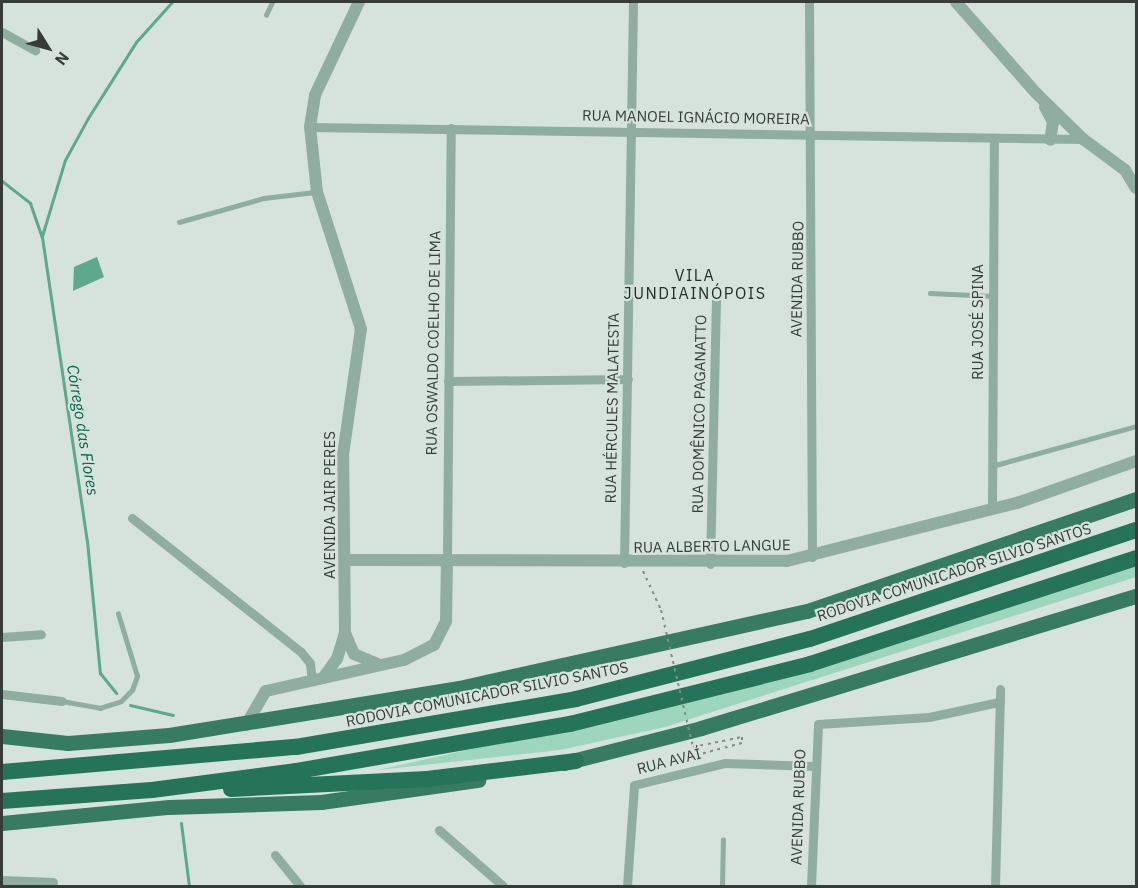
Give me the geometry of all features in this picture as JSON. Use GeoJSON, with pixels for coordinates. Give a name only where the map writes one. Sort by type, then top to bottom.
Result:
{"type":"FeatureCollection","features":[{"type":"Feature","properties":{"kind":"highway"},"geometry":{"type":"LineString","coordinates":[[2,736],[68,743],[246,725],[459,688],[732,630],[863,594],[1137,499]]}},
{"type":"Feature","properties":{"kind":"highway","name":"RODOVIA COMUNICADOR SILVIO SANTOS"},"geometry":{"type":"LineString","coordinates":[[2,772],[296,747],[576,699],[810,639],[1137,530]]}},
{"type":"Feature","properties":{"kind":"highway"},"geometry":{"type":"LineString","coordinates":[[152,790],[425,752],[718,689],[1137,558]]}},
{"type":"Feature","properties":{"kind":"highway"},"geometry":{"type":"LineString","coordinates":[[2,823],[169,807],[321,802],[436,788],[576,761],[701,728],[1137,596]]}},
{"type":"Feature","properties":{"kind":"highway"},"geometry":{"type":"LineString","coordinates":[[2,745],[87,750],[234,735],[246,725]]}},
{"type":"Feature","properties":{"kind":"highway"},"geometry":{"type":"LineString","coordinates":[[2,801],[152,790],[427,779],[576,761]]}},
{"type":"Feature","properties":{"kind":"street","name":"AVENIDA JAIR PERES"},"geometry":{"type":"LineString","coordinates":[[318,680],[337,659],[345,632],[342,455],[361,329],[317,192],[310,127],[315,95],[359,2]]}},
{"type":"Feature","properties":{"kind":"street","name":"RUA HÉRCULES MALATESTA"},"geometry":{"type":"LineString","coordinates":[[624,562],[633,2]]}},
{"type":"Feature","properties":{"kind":"street","name":"AVENIDA RUBBO"},"geometry":{"type":"LineString","coordinates":[[809,2],[814,133],[812,557]]}},
{"type":"Feature","properties":{"kind":"street"},"geometry":{"type":"LineString","coordinates":[[956,2],[1036,93],[1083,139],[1109,155],[1137,188]]}},
{"type":"Feature","properties":{"kind":"street"},"geometry":{"type":"LineString","coordinates":[[2,32],[35,50]]}},
{"type":"Feature","properties":{"kind":"street"},"geometry":{"type":"LineString","coordinates":[[1036,93],[1052,117],[1050,140]]}},
{"type":"Feature","properties":{"kind":"street","name":"RUA MANOEL IGNÁCIO MOREIRA"},"geometry":{"type":"LineString","coordinates":[[310,127],[814,133],[1083,139]]}},
{"type":"Feature","properties":{"kind":"street","name":"RUA OSWALDO COELHO DE LIMA"},"geometry":{"type":"LineString","coordinates":[[447,558],[451,128]]}},
{"type":"Feature","properties":{"kind":"street"},"geometry":{"type":"LineString","coordinates":[[975,137],[994,152]]}},
{"type":"Feature","properties":{"kind":"street","name":"RUA JOSÉ SPINA"},"geometry":{"type":"LineString","coordinates":[[992,507],[994,138]]}},
{"type":"Feature","properties":{"kind":"street","name":"RUA DOMÊNICO PAGANATTO"},"geometry":{"type":"LineString","coordinates":[[710,564],[716,300]]}},
{"type":"Feature","properties":{"kind":"street"},"geometry":{"type":"LineString","coordinates":[[448,381],[628,379]]}},
{"type":"Feature","properties":{"kind":"street","name":"RUA ALBERTO LANGUE"},"geometry":{"type":"LineString","coordinates":[[345,560],[447,558],[710,564],[812,557],[992,507],[1137,462]]}},
{"type":"Feature","properties":{"kind":"street"},"geometry":{"type":"LineString","coordinates":[[132,518],[301,652],[310,663],[318,680]]}},
{"type":"Feature","properties":{"kind":"street"},"geometry":{"type":"LineString","coordinates":[[246,725],[266,691],[383,666],[419,653],[440,636],[447,558]]}},
{"type":"Feature","properties":{"kind":"street"},"geometry":{"type":"LineString","coordinates":[[345,632],[354,654],[383,666]]}},
{"type":"Feature","properties":{"kind":"street"},"geometry":{"type":"LineString","coordinates":[[2,637],[41,634]]}},
{"type":"Feature","properties":{"kind":"street"},"geometry":{"type":"LineString","coordinates":[[995,886],[1000,689]]}},
{"type":"Feature","properties":{"kind":"street"},"geometry":{"type":"LineString","coordinates":[[2,694],[62,701]]}},
{"type":"Feature","properties":{"kind":"street","name":"AVENIDA RUBBO"},"geometry":{"type":"LineString","coordinates":[[811,886],[816,728],[823,722],[929,717],[999,702]]}},
{"type":"Feature","properties":{"kind":"street","name":"RUA AVAÍ"},"geometry":{"type":"LineString","coordinates":[[627,886],[634,785],[725,763],[814,766]]}},
{"type":"Feature","properties":{"kind":"street"},"geometry":{"type":"LineString","coordinates":[[439,830],[502,886]]}},
{"type":"Feature","properties":{"kind":"street"},"geometry":{"type":"LineString","coordinates":[[275,855],[300,886]]}},
{"type":"Feature","properties":{"kind":"street"},"geometry":{"type":"LineString","coordinates":[[2,880],[53,882]]}},
{"type":"Feature","properties":{"kind":"lane"},"geometry":{"type":"LineString","coordinates":[[266,15],[272,2]]}},
{"type":"Feature","properties":{"kind":"lane"},"geometry":{"type":"LineString","coordinates":[[179,222],[264,198],[317,192]]}},
{"type":"Feature","properties":{"kind":"lane"},"geometry":{"type":"LineString","coordinates":[[930,293],[993,296]]}},
{"type":"Feature","properties":{"kind":"lane"},"geometry":{"type":"LineString","coordinates":[[992,466],[1137,426]]}},
{"type":"Feature","properties":{"kind":"lane"},"geometry":{"type":"LineString","coordinates":[[62,701],[100,708],[121,701],[132,690],[137,676],[118,614]]}},
{"type":"Feature","properties":{"kind":"lane"},"geometry":{"type":"LineString","coordinates":[[722,886],[723,840]]}},
{"type":"Feature","properties":{"kind":"path"},"geometry":{"type":"LineString","coordinates":[[640,563],[661,610],[693,747],[742,737],[742,742],[700,754]]}},
{"type":"Feature","properties":{"kind":"shaded area"},"geometry":{"type":"Polygon","coordinates":[[[97,257],[104,277],[73,291],[74,267],[97,257]]]}},
{"type":"Feature","properties":{"kind":"shaded area"},"geometry":{"type":"Polygon","coordinates":[[[1136,562],[1136,577],[665,727],[560,750],[378,770],[774,681],[1136,562]]]}},
{"type":"Feature","properties":{"kind":"waterway"},"geometry":{"type":"LineString","coordinates":[[42,236],[65,160],[88,118],[136,42],[172,2]]}},
{"type":"Feature","properties":{"kind":"waterway","name":"Córrego das Flores"},"geometry":{"type":"LineString","coordinates":[[2,181],[30,203],[42,237],[87,541],[100,673],[116,693]]}},
{"type":"Feature","properties":{"kind":"waterway","name":"Córrego das Flores"},"geometry":{"type":"LineString","coordinates":[[130,705],[173,715]]}},
{"type":"Feature","properties":{"kind":"waterway","name":"Córrego das Flores"},"geometry":{"type":"LineString","coordinates":[[181,823],[189,886]]}},
{"type":"Feature","properties":{"kind":"district","name":"VILA JUNDIAINÓPOIS"},"geometry":{"type":"Point","coordinates":[695,284]}}]}
